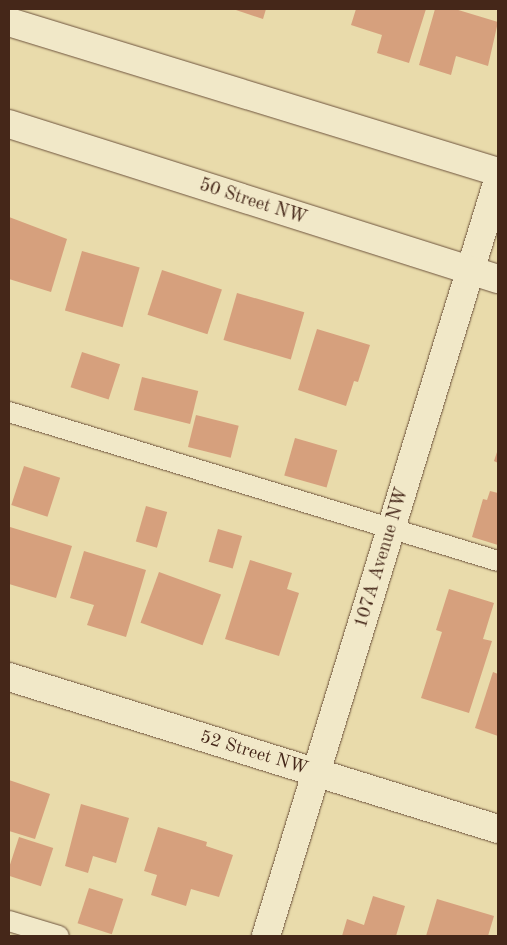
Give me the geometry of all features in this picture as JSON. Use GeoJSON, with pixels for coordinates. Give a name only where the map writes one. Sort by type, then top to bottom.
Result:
{"type":"FeatureCollection","features":[{"type":"Feature","properties":{"kind":"street"},"geometry":{"type":"LineString","coordinates":[[9,22],[498,172]]}},
{"type":"Feature","properties":{"kind":"street","name":"50 Street NW"},"geometry":{"type":"LineString","coordinates":[[9,124],[498,279]]}},
{"type":"Feature","properties":{"kind":"street","name":"107A Avenue NW"},"geometry":{"type":"LineString","coordinates":[[266,936],[498,180]]}},
{"type":"Feature","properties":{"kind":"street","name":"52 Street NW"},"geometry":{"type":"LineString","coordinates":[[9,677],[498,829]]}},
{"type":"Feature","properties":{"kind":"lane"},"geometry":{"type":"LineString","coordinates":[[9,412],[498,561]]}},
{"type":"Feature","properties":{"kind":"lane"},"geometry":{"type":"LineString","coordinates":[[9,921],[59,936]]}},
{"type":"Feature","properties":{"kind":"building"},"geometry":{"type":"Polygon","coordinates":[[[233,9],[266,9],[263,19],[233,9]]]}},
{"type":"Feature","properties":{"kind":"building"},"geometry":{"type":"Polygon","coordinates":[[[356,9],[426,9],[409,63],[377,53],[382,35],[351,25],[356,9]]]}},
{"type":"Feature","properties":{"kind":"building"},"geometry":{"type":"Polygon","coordinates":[[[435,9],[455,9],[498,22],[488,66],[456,56],[451,75],[419,65],[435,9]]]}},
{"type":"Feature","properties":{"kind":"building"},"geometry":{"type":"Polygon","coordinates":[[[9,217],[67,239],[51,292],[9,279],[9,217]]]}},
{"type":"Feature","properties":{"kind":"building"},"geometry":{"type":"Polygon","coordinates":[[[82,251],[140,268],[123,327],[65,311],[82,251]]]}},
{"type":"Feature","properties":{"kind":"building"},"geometry":{"type":"Polygon","coordinates":[[[162,270],[222,289],[207,334],[147,315],[162,270]]]}},
{"type":"Feature","properties":{"kind":"building"},"geometry":{"type":"Polygon","coordinates":[[[237,293],[304,312],[291,359],[223,340],[237,293]]]}},
{"type":"Feature","properties":{"kind":"building"},"geometry":{"type":"Polygon","coordinates":[[[317,329],[370,345],[358,382],[354,381],[346,406],[298,390],[317,329]]]}},
{"type":"Feature","properties":{"kind":"building"},"geometry":{"type":"Polygon","coordinates":[[[82,352],[120,364],[109,400],[71,387],[82,352]]]}},
{"type":"Feature","properties":{"kind":"building"},"geometry":{"type":"Polygon","coordinates":[[[142,377],[198,391],[190,424],[134,410],[142,377]]]}},
{"type":"Feature","properties":{"kind":"building"},"geometry":{"type":"Polygon","coordinates":[[[196,415],[239,426],[231,458],[188,447],[196,415]]]}},
{"type":"Feature","properties":{"kind":"building"},"geometry":{"type":"Polygon","coordinates":[[[295,438],[337,450],[327,488],[284,475],[295,438]]]}},
{"type":"Feature","properties":{"kind":"building"},"geometry":{"type":"Polygon","coordinates":[[[498,449],[498,463],[494,461],[498,449]]]}},
{"type":"Feature","properties":{"kind":"building"},"geometry":{"type":"Polygon","coordinates":[[[24,466],[60,478],[47,517],[11,505],[24,466]]]}},
{"type":"Feature","properties":{"kind":"building"},"geometry":{"type":"Polygon","coordinates":[[[490,491],[498,493],[498,545],[472,537],[483,499],[487,500],[490,491]]]}},
{"type":"Feature","properties":{"kind":"building"},"geometry":{"type":"Polygon","coordinates":[[[146,506],[167,512],[157,548],[136,542],[146,506]]]}},
{"type":"Feature","properties":{"kind":"building"},"geometry":{"type":"Polygon","coordinates":[[[10,527],[72,546],[56,598],[9,584],[10,527]]]}},
{"type":"Feature","properties":{"kind":"building"},"geometry":{"type":"Polygon","coordinates":[[[218,529],[242,536],[233,569],[209,562],[218,529]]]}},
{"type":"Feature","properties":{"kind":"building"},"geometry":{"type":"Polygon","coordinates":[[[84,551],[146,570],[126,637],[87,625],[94,605],[70,598],[84,551]]]}},
{"type":"Feature","properties":{"kind":"building"},"geometry":{"type":"Polygon","coordinates":[[[250,560],[292,573],[287,589],[299,593],[279,656],[225,639],[250,560]]]}},
{"type":"Feature","properties":{"kind":"building"},"geometry":{"type":"Polygon","coordinates":[[[159,572],[221,595],[203,645],[141,623],[159,572]]]}},
{"type":"Feature","properties":{"kind":"building"},"geometry":{"type":"Polygon","coordinates":[[[449,589],[494,603],[483,639],[492,641],[469,713],[421,698],[442,632],[436,630],[449,589]]]}},
{"type":"Feature","properties":{"kind":"building"},"geometry":{"type":"Polygon","coordinates":[[[493,672],[498,674],[498,736],[475,728],[493,672]]]}},
{"type":"Feature","properties":{"kind":"building"},"geometry":{"type":"Polygon","coordinates":[[[9,780],[50,794],[35,839],[9,831],[9,780]]]}},
{"type":"Feature","properties":{"kind":"building"},"geometry":{"type":"Polygon","coordinates":[[[81,804],[129,818],[116,863],[93,856],[88,873],[65,866],[81,804]]]}},
{"type":"Feature","properties":{"kind":"building"},"geometry":{"type":"Polygon","coordinates":[[[158,827],[207,842],[206,846],[233,855],[219,897],[191,889],[186,906],[151,895],[157,875],[144,871],[158,827]]]}},
{"type":"Feature","properties":{"kind":"building"},"geometry":{"type":"Polygon","coordinates":[[[19,837],[53,848],[41,886],[9,876],[9,868],[19,837]]]}},
{"type":"Feature","properties":{"kind":"building"},"geometry":{"type":"Polygon","coordinates":[[[89,888],[123,899],[112,934],[78,923],[89,888]]]}},
{"type":"Feature","properties":{"kind":"building"},"geometry":{"type":"Polygon","coordinates":[[[373,896],[405,906],[396,936],[342,936],[347,919],[364,925],[373,896]]]}},
{"type":"Feature","properties":{"kind":"building"},"geometry":{"type":"Polygon","coordinates":[[[437,899],[494,916],[488,936],[426,936],[437,899]]]}}]}
